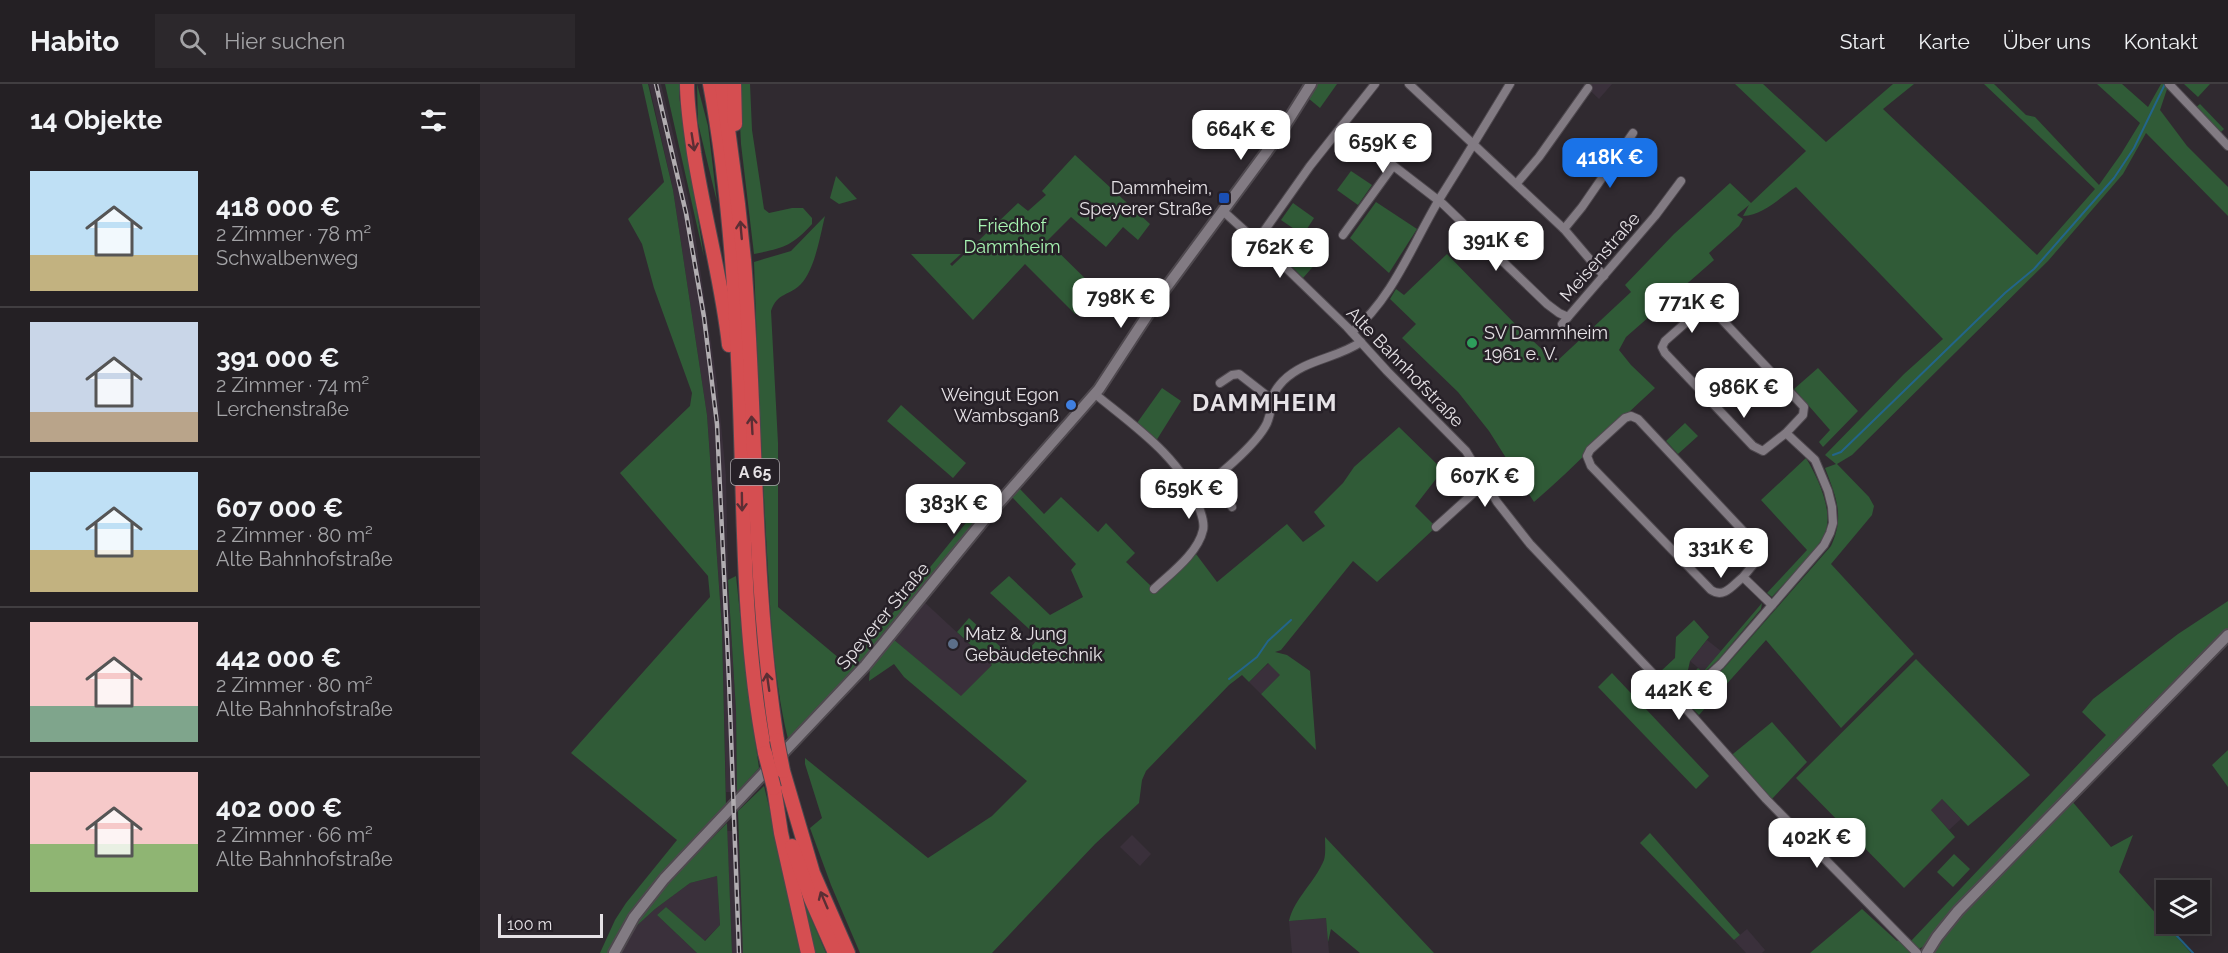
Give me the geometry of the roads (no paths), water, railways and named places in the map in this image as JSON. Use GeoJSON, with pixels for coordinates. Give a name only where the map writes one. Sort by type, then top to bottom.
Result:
{"type":"FeatureCollection","features":[{"type":"Feature","properties":{"kind":"highway","name":"A 65"},"geometry":{"type":"LineString","coordinates":[[687,84],[691,130],[728,332],[733,387],[740,423]]}},
{"type":"Feature","properties":{"kind":"highway","name":"A 65"},"geometry":{"type":"LineString","coordinates":[[710,84],[723,166],[731,244],[738,360],[746,609],[753,680],[765,753],[775,795],[807,888],[835,953]]}},
{"type":"Feature","properties":{"kind":"highway","name":"A 65"},"geometry":{"type":"LineString","coordinates":[[722,84],[738,204],[747,304],[766,675],[783,771],[813,873],[848,953]]}},
{"type":"Feature","properties":{"kind":"highway","name":"A 65"},"geometry":{"type":"LineString","coordinates":[[734,84],[738,204]]}},
{"type":"Feature","properties":{"kind":"highway"},"geometry":{"type":"LineString","coordinates":[[775,795],[781,833],[808,953]]}},
{"type":"Feature","properties":{"kind":"street","name":"Speyerer Straße"},"geometry":{"type":"LineString","coordinates":[[614,953],[634,917],[659,884],[875,655],[984,520],[1095,394],[1160,296],[1279,135],[1311,84]]}},
{"type":"Feature","properties":{"kind":"street"},"geometry":{"type":"LineString","coordinates":[[1257,241],[1310,166],[1376,84]]}},
{"type":"Feature","properties":{"kind":"street"},"geometry":{"type":"LineString","coordinates":[[1408,84],[1564,229],[1604,276]]}},
{"type":"Feature","properties":{"kind":"street"},"geometry":{"type":"LineString","coordinates":[[1352,332],[1380,301],[1510,84]]}},
{"type":"Feature","properties":{"kind":"street"},"geometry":{"type":"LineString","coordinates":[[2169,84],[2227,144]]}},
{"type":"Feature","properties":{"kind":"street"},"geometry":{"type":"LineString","coordinates":[[1517,183],[1533,166],[1588,88]]}},
{"type":"Feature","properties":{"kind":"street"},"geometry":{"type":"LineString","coordinates":[[1342,126],[1439,200],[1546,304],[1568,316]]}},
{"type":"Feature","properties":{"kind":"street"},"geometry":{"type":"LineString","coordinates":[[1564,229],[1633,133]]}},
{"type":"Feature","properties":{"kind":"street"},"geometry":{"type":"LineString","coordinates":[[1343,235],[1393,166]]}},
{"type":"Feature","properties":{"kind":"street","name":"Meisenstraße"},"geometry":{"type":"LineString","coordinates":[[1562,324],[1655,216],[1681,181]]}},
{"type":"Feature","properties":{"kind":"street","name":"Alte Bahnhofstraße"},"geometry":{"type":"LineString","coordinates":[[1223,211],[1352,332],[1466,451],[1503,512],[1535,549],[1680,702],[1766,799],[1917,953]]}},
{"type":"Feature","properties":{"kind":"street"},"geometry":{"type":"LineString","coordinates":[[1708,307],[1711,309],[1804,407],[1803,415],[1786,433],[1763,451],[1754,446],[1665,354],[1662,347],[1665,341],[1699,310],[1708,307]]}},
{"type":"Feature","properties":{"kind":"street"},"geometry":{"type":"LineString","coordinates":[[1194,492],[1214,478],[1261,431],[1268,420],[1270,398],[1282,382],[1299,368],[1361,342]]}},
{"type":"Feature","properties":{"kind":"street"},"geometry":{"type":"LineString","coordinates":[[1220,383],[1232,375],[1239,374],[1270,398]]}},
{"type":"Feature","properties":{"kind":"street"},"geometry":{"type":"LineString","coordinates":[[1095,394],[1161,450],[1184,477],[1194,492],[1203,521],[1204,528],[1200,540],[1189,555],[1154,589]]}},
{"type":"Feature","properties":{"kind":"street"},"geometry":{"type":"LineString","coordinates":[[1631,416],[1638,419],[1761,550],[1761,556],[1743,576],[1724,592],[1719,594],[1714,592],[1591,466],[1587,456],[1590,450],[1625,418],[1631,416]]}},
{"type":"Feature","properties":{"kind":"street"},"geometry":{"type":"LineString","coordinates":[[1680,702],[1721,664],[1824,545],[1832,528],[1833,515],[1830,499],[1815,460],[1786,433]]}},
{"type":"Feature","properties":{"kind":"street"},"geometry":{"type":"LineString","coordinates":[[1214,478],[1233,507]]}},
{"type":"Feature","properties":{"kind":"street"},"geometry":{"type":"LineString","coordinates":[[1436,527],[1478,489],[1487,485]]}},
{"type":"Feature","properties":{"kind":"street"},"geometry":{"type":"LineString","coordinates":[[1743,576],[1772,605]]}},
{"type":"Feature","properties":{"kind":"street"},"geometry":{"type":"LineString","coordinates":[[1927,953],[1943,928],[1958,911],[2228,635]]}},
{"type":"Feature","properties":{"kind":"waterway"},"geometry":{"type":"LineString","coordinates":[[1833,455],[1841,452],[2005,293],[2034,269],[2114,178],[2134,148],[2165,84]]}},
{"type":"Feature","properties":{"kind":"waterway"},"geometry":{"type":"LineString","coordinates":[[1229,679],[1257,657],[1268,641],[1291,620]]}},
{"type":"Feature","properties":{"kind":"waterway"},"geometry":{"type":"LineString","coordinates":[[2175,934],[2193,953]]}},
{"type":"Feature","properties":{"kind":"railway"},"geometry":{"type":"LineString","coordinates":[[656,84],[686,213],[704,317],[717,424],[739,953]]}},
{"type":"Feature","properties":{"kind":"place","name":"Dammheim, Speyerer Straße"},"geometry":{"type":"Point","coordinates":[1224,198]}},
{"type":"Feature","properties":{"kind":"place","name":"SV Dammheim 1961 e. V."},"geometry":{"type":"Point","coordinates":[1472,343]}},
{"type":"Feature","properties":{"kind":"place","name":"Weingut Egon Wambsganß"},"geometry":{"type":"Point","coordinates":[1071,405]}},
{"type":"Feature","properties":{"kind":"place","name":"Matz & Jung Gebäudetechnik"},"geometry":{"type":"Point","coordinates":[953,644]}},
{"type":"Feature","properties":{"kind":"district","name":"DAMMHEIM"},"geometry":{"type":"Point","coordinates":[1265,403]}},
{"type":"Feature","properties":{"kind":"park label","name":"Friedhof Dammheim"},"geometry":{"type":"Point","coordinates":[1012,236]}}]}
